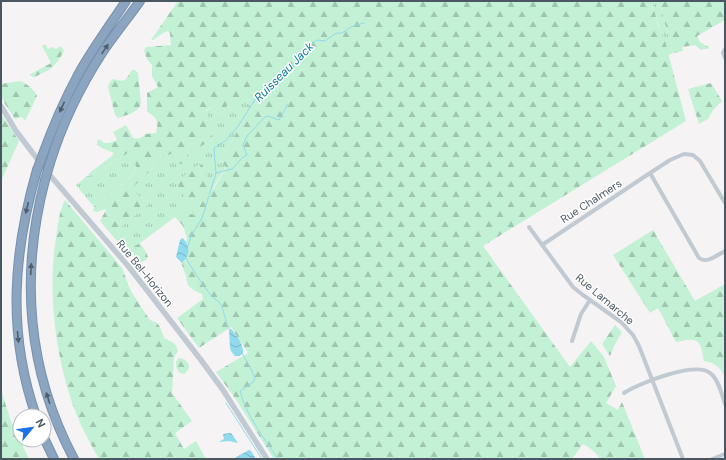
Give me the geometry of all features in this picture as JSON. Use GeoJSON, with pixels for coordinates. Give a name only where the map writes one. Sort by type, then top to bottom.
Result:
{"type":"FeatureCollection","features":[{"type":"Feature","properties":{"kind":"highway"},"geometry":{"type":"LineString","coordinates":[[34,408],[20,355],[16,296],[21,241],[28,202],[43,154],[60,112],[76,79],[95,46],[126,1]]}},
{"type":"Feature","properties":{"kind":"highway"},"geometry":{"type":"LineString","coordinates":[[74,459],[58,424],[46,391],[37,356],[32,320],[30,289],[35,225],[45,180],[65,123],[85,82],[102,53],[140,1]]}},
{"type":"Feature","properties":{"kind":"highway"},"geometry":{"type":"LineString","coordinates":[[49,448],[54,459]]}},
{"type":"Feature","properties":{"kind":"street"},"geometry":{"type":"LineString","coordinates":[[725,49],[723,54],[725,58]]}},
{"type":"Feature","properties":{"kind":"street","name":"Rue Bel-Horizon"},"geometry":{"type":"LineString","coordinates":[[1,106],[16,131],[48,173],[129,267],[201,360],[223,390],[267,459]]}},
{"type":"Feature","properties":{"kind":"street","name":"Rue Chalmers"},"geometry":{"type":"LineString","coordinates":[[542,245],[650,173],[680,155],[688,154],[697,157],[704,165],[721,192],[725,203]]}},
{"type":"Feature","properties":{"kind":"street"},"geometry":{"type":"LineString","coordinates":[[650,173],[699,258],[707,261],[725,251]]}},
{"type":"Feature","properties":{"kind":"street","name":"Rue Lamarche"},"geometry":{"type":"LineString","coordinates":[[529,227],[569,282],[578,291],[621,322],[629,330],[639,346],[682,459]]}},
{"type":"Feature","properties":{"kind":"street"},"geometry":{"type":"LineString","coordinates":[[572,341],[581,314],[590,300]]}},
{"type":"Feature","properties":{"kind":"street"},"geometry":{"type":"LineString","coordinates":[[624,393],[652,380],[698,369],[710,372],[715,378],[725,404]]}},
{"type":"Feature","properties":{"kind":"street"},"geometry":{"type":"LineString","coordinates":[[712,459],[725,454]]}},
{"type":"Feature","properties":{"kind":"green space"},"geometry":{"type":"Polygon","coordinates":[[[178,1],[652,1],[658,25],[665,41],[686,121],[483,246],[570,367],[591,341],[604,357],[616,386],[606,403],[618,410],[622,402],[645,459],[600,459],[593,450],[583,444],[572,459],[274,459],[235,398],[216,372],[248,353],[231,327],[199,348],[177,318],[203,299],[202,294],[193,290],[189,286],[182,266],[182,263],[187,258],[187,238],[183,226],[175,217],[175,214],[179,211],[194,215],[176,182],[196,166],[202,164],[213,190],[226,167],[220,161],[239,128],[251,101],[243,95],[229,103],[222,113],[217,115],[213,107],[206,110],[213,139],[185,156],[197,160],[176,165],[172,154],[155,158],[153,168],[133,187],[133,190],[141,198],[149,201],[149,204],[117,230],[128,245],[133,247],[140,243],[148,257],[146,260],[134,265],[132,263],[134,252],[128,254],[100,221],[106,209],[97,212],[93,211],[94,207],[134,174],[136,168],[134,160],[128,153],[92,175],[87,176],[114,153],[97,145],[97,141],[99,139],[104,143],[109,143],[116,141],[117,139],[113,132],[126,125],[133,138],[140,138],[145,134],[156,133],[157,122],[147,111],[147,93],[158,87],[152,76],[152,65],[147,59],[144,51],[146,47],[171,45],[170,33],[168,31],[151,40],[178,1]]]}},
{"type":"Feature","properties":{"kind":"green space"},"geometry":{"type":"Polygon","coordinates":[[[652,1],[659,1],[673,53],[668,55],[655,15],[652,1]]]}},
{"type":"Feature","properties":{"kind":"green space"},"geometry":{"type":"Polygon","coordinates":[[[659,1],[725,1],[725,20],[697,36],[700,42],[710,48],[701,50],[695,45],[682,47],[683,51],[673,53],[659,1]]]}},
{"type":"Feature","properties":{"kind":"green space"},"geometry":{"type":"Polygon","coordinates":[[[45,44],[48,49],[53,47],[56,49],[61,46],[64,51],[58,61],[49,70],[34,77],[29,75],[51,63],[42,46],[45,44]]]}},
{"type":"Feature","properties":{"kind":"green space"},"geometry":{"type":"Polygon","coordinates":[[[132,70],[135,70],[138,73],[141,104],[135,112],[118,118],[115,115],[108,87],[113,79],[122,81],[126,79],[132,70]]]}},
{"type":"Feature","properties":{"kind":"green space"},"geometry":{"type":"Polygon","coordinates":[[[20,81],[30,87],[37,96],[25,121],[22,117],[15,119],[1,95],[1,84],[20,81]]]}},
{"type":"Feature","properties":{"kind":"green space"},"geometry":{"type":"Polygon","coordinates":[[[711,83],[722,101],[713,110],[708,119],[699,124],[688,89],[711,83]]]}},
{"type":"Feature","properties":{"kind":"green space"},"geometry":{"type":"Polygon","coordinates":[[[243,95],[252,101],[239,128],[220,161],[226,166],[212,190],[194,215],[175,214],[175,217],[140,243],[133,247],[128,245],[117,230],[148,204],[149,201],[141,198],[132,190],[132,187],[153,168],[155,158],[173,154],[196,160],[185,156],[213,139],[206,111],[213,107],[217,115],[222,113],[229,103],[243,95]]]}},
{"type":"Feature","properties":{"kind":"green space"},"geometry":{"type":"Polygon","coordinates":[[[1,114],[19,141],[1,181],[1,114]]]}},
{"type":"Feature","properties":{"kind":"green space"},"geometry":{"type":"Polygon","coordinates":[[[128,153],[135,162],[136,168],[134,174],[94,207],[76,185],[87,176],[92,175],[128,153]]]}},
{"type":"Feature","properties":{"kind":"green space"},"geometry":{"type":"Polygon","coordinates":[[[65,200],[122,268],[130,289],[150,320],[157,323],[164,338],[176,346],[178,351],[174,357],[172,393],[192,421],[175,433],[184,449],[196,441],[206,459],[99,459],[92,448],[78,419],[69,393],[63,371],[55,327],[53,304],[53,259],[61,209],[65,200]]]}},
{"type":"Feature","properties":{"kind":"green space"},"geometry":{"type":"Polygon","coordinates":[[[653,230],[695,301],[725,284],[725,378],[722,371],[717,366],[704,361],[698,342],[689,340],[676,342],[658,308],[650,313],[613,255],[653,230]]]}},
{"type":"Feature","properties":{"kind":"green space"},"geometry":{"type":"Polygon","coordinates":[[[615,325],[622,332],[610,356],[602,344],[615,325]]]}},
{"type":"Feature","properties":{"kind":"green space"},"geometry":{"type":"Polygon","coordinates":[[[181,358],[189,365],[184,374],[180,373],[176,367],[177,359],[181,358]]]}},
{"type":"Feature","properties":{"kind":"green space"},"geometry":{"type":"Polygon","coordinates":[[[1,390],[12,423],[12,448],[24,448],[29,459],[1,459],[1,390]]]}},
{"type":"Feature","properties":{"kind":"water"},"geometry":{"type":"Polygon","coordinates":[[[183,238],[188,248],[188,254],[182,263],[176,257],[180,240],[183,238]]]}},
{"type":"Feature","properties":{"kind":"water"},"geometry":{"type":"Polygon","coordinates":[[[229,329],[231,329],[235,334],[242,347],[243,353],[239,356],[235,356],[231,351],[229,329]]]}},
{"type":"Feature","properties":{"kind":"water"},"geometry":{"type":"Polygon","coordinates":[[[231,433],[238,443],[229,441],[219,442],[224,439],[223,434],[231,433]]]}},
{"type":"Feature","properties":{"kind":"water"},"geometry":{"type":"Polygon","coordinates":[[[249,450],[256,459],[233,459],[249,450]]]}},
{"type":"Feature","properties":{"kind":"waterway","name":"Ruisseau Jack"},"geometry":{"type":"LineString","coordinates":[[188,246],[191,236],[202,218],[216,173],[214,148],[225,141],[237,128],[258,96],[286,72],[308,47],[317,40],[325,41],[336,33],[342,33],[353,26],[364,23]]}},
{"type":"Feature","properties":{"kind":"waterway"},"geometry":{"type":"LineString","coordinates":[[216,173],[232,169],[243,157],[247,155],[243,145],[247,136],[265,117],[268,116],[279,120],[288,104]]}},
{"type":"Feature","properties":{"kind":"waterway","name":"Ruisseau Jack"},"geometry":{"type":"LineString","coordinates":[[186,258],[212,297],[220,303],[229,329]]}},
{"type":"Feature","properties":{"kind":"waterway","name":"Ruisseau Jack"},"geometry":{"type":"LineString","coordinates":[[242,353],[255,378],[253,382],[240,391],[246,409],[278,459]]}},
{"type":"Feature","properties":{"kind":"waterway"},"geometry":{"type":"LineString","coordinates":[[226,403],[262,459]]}}]}
